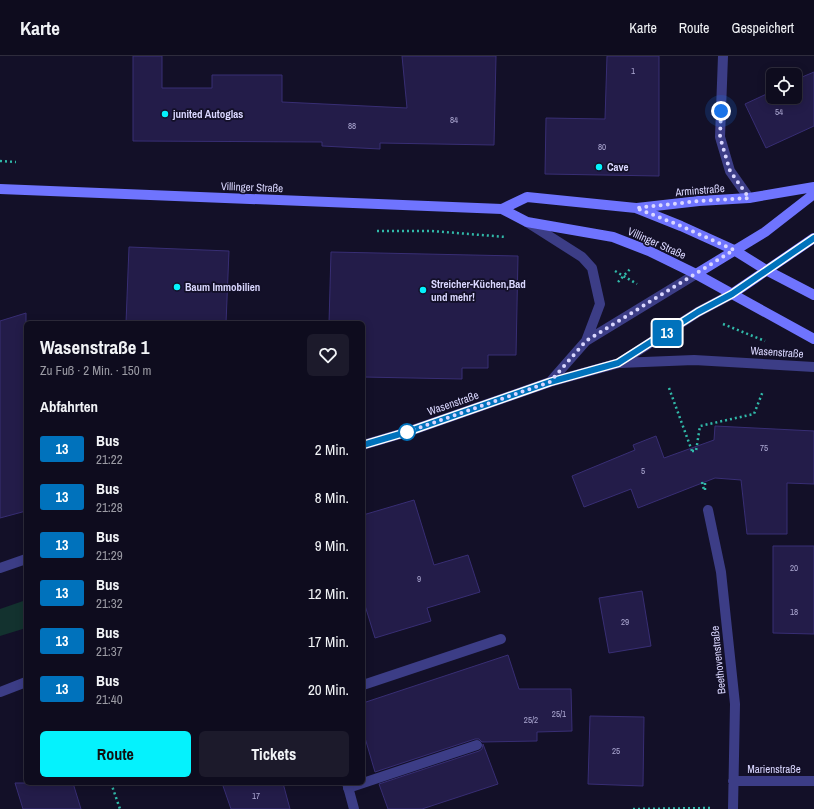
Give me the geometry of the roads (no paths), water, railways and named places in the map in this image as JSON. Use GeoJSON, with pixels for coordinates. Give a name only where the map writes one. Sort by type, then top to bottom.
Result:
{"type":"FeatureCollection","features":[{"type":"Feature","properties":{"kind":"main road","name":"Arminstraße"},"geometry":{"type":"LineString","coordinates":[[636,208],[699,201],[749,198],[814,187]]}},
{"type":"Feature","properties":{"kind":"main road","name":"Villinger Straße"},"geometry":{"type":"LineString","coordinates":[[0,189],[502,209],[527,222],[614,237],[649,251],[696,274],[814,339]]}},
{"type":"Feature","properties":{"kind":"main road"},"geometry":{"type":"LineString","coordinates":[[696,274],[765,232],[814,194]]}},
{"type":"Feature","properties":{"kind":"main road","name":"Villinger Straße"},"geometry":{"type":"LineString","coordinates":[[502,209],[527,197],[636,208],[734,250],[766,270],[814,294]]}},
{"type":"Feature","properties":{"kind":"main road"},"geometry":{"type":"LineString","coordinates":[[732,294],[814,238]]}},
{"type":"Feature","properties":{"kind":"street"},"geometry":{"type":"LineString","coordinates":[[723,56],[720,137],[730,171],[749,198]]}},
{"type":"Feature","properties":{"kind":"street","name":"Wasenstraße"},"geometry":{"type":"LineString","coordinates":[[527,222],[582,258],[592,268],[600,304],[586,341]]}},
{"type":"Feature","properties":{"kind":"street","name":"Wasenstraße"},"geometry":{"type":"LineString","coordinates":[[550,382],[586,341],[696,274]]}},
{"type":"Feature","properties":{"kind":"street","name":"Wasenstraße"},"geometry":{"type":"LineString","coordinates":[[618,363],[698,312],[732,294]]}},
{"type":"Feature","properties":{"kind":"street","name":"Wasenstraße"},"geometry":{"type":"LineString","coordinates":[[365,445],[550,382],[618,363],[694,360],[814,367]]}},
{"type":"Feature","properties":{"kind":"street","name":"Beethovenstraße"},"geometry":{"type":"LineString","coordinates":[[708,510],[721,572],[735,704],[733,808]]}},
{"type":"Feature","properties":{"kind":"street"},"geometry":{"type":"LineString","coordinates":[[0,568],[24,559]]}},
{"type":"Feature","properties":{"kind":"street"},"geometry":{"type":"LineString","coordinates":[[365,684],[501,639]]}},
{"type":"Feature","properties":{"kind":"street"},"geometry":{"type":"LineString","coordinates":[[0,692],[24,683]]}},
{"type":"Feature","properties":{"kind":"street"},"geometry":{"type":"LineString","coordinates":[[365,781],[477,745]]}},
{"type":"Feature","properties":{"kind":"street","name":"Marienstraße"},"geometry":{"type":"LineString","coordinates":[[733,781],[814,781]]}},
{"type":"Feature","properties":{"kind":"street"},"geometry":{"type":"LineString","coordinates":[[348,786],[354,809]]}},
{"type":"Feature","properties":{"kind":"place","name":"junited Autoglas"},"geometry":{"type":"Point","coordinates":[165,114]}},
{"type":"Feature","properties":{"kind":"place","name":"Cave"},"geometry":{"type":"Point","coordinates":[599,167]}},
{"type":"Feature","properties":{"kind":"place","name":"Baum Immobilien"},"geometry":{"type":"Point","coordinates":[177,287]}},
{"type":"Feature","properties":{"kind":"place","name":"Streicher-Küchen,Bad und mehr!"},"geometry":{"type":"Point","coordinates":[423,290]}}]}
